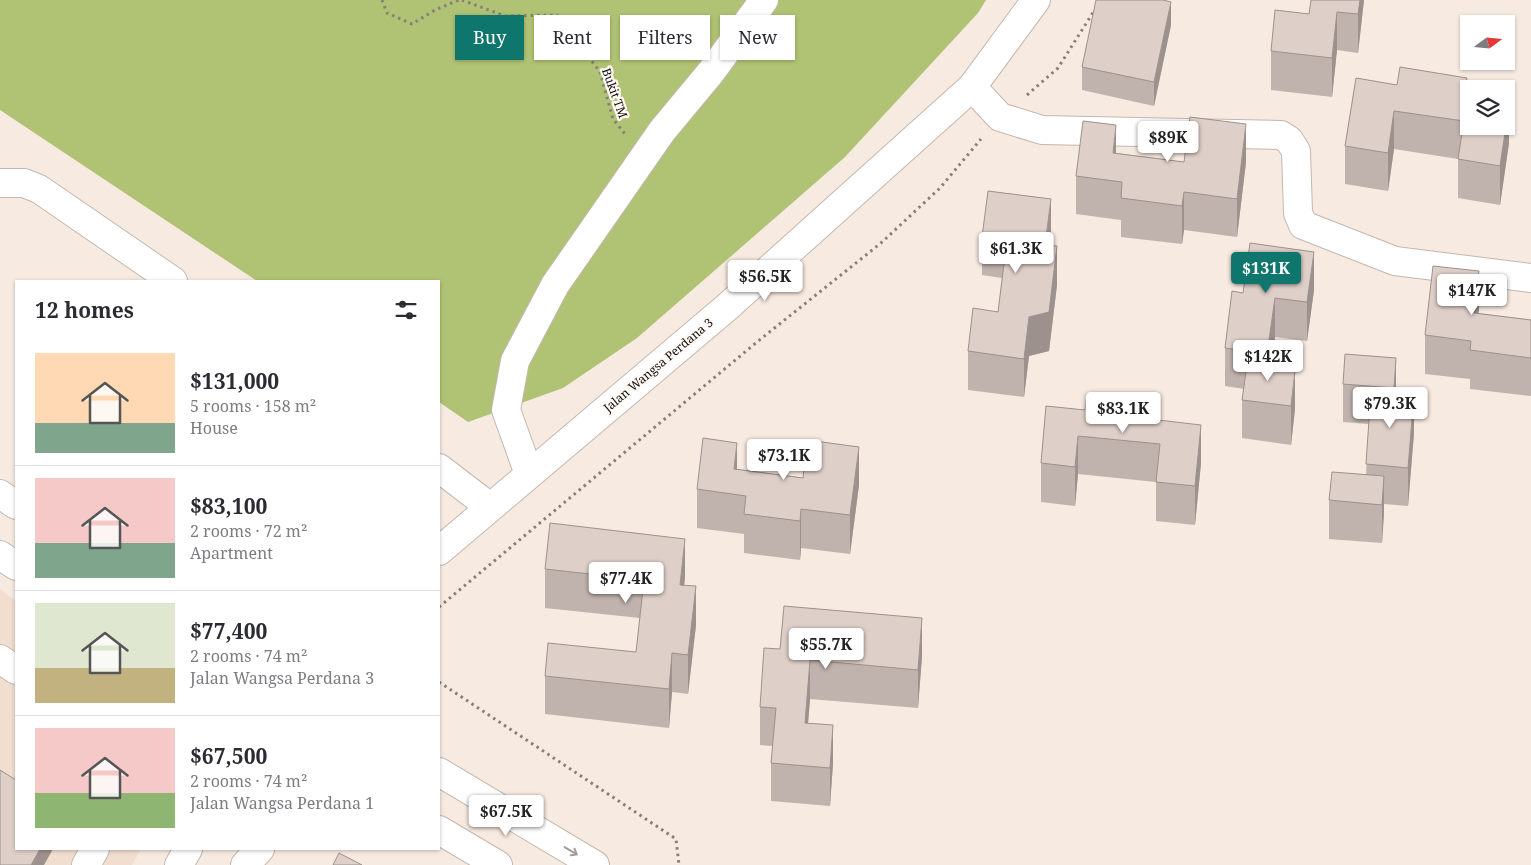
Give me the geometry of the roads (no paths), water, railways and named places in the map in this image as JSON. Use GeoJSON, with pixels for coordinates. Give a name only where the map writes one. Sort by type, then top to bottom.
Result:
{"type":"FeatureCollection","features":[{"type":"Feature","properties":{"kind":"street"},"geometry":{"type":"LineString","coordinates":[[529,474],[506,410],[516,361],[555,285],[662,131],[711,72],[764,0]]}},
{"type":"Feature","properties":{"kind":"street","name":"Jalan Wangsa Perdana 3"},"geometry":{"type":"LineString","coordinates":[[440,550],[726,308],[972,87],[1036,0]]}},
{"type":"Feature","properties":{"kind":"street"},"geometry":{"type":"LineString","coordinates":[[972,87],[1000,117],[1042,130],[1281,135],[1289,140],[1296,151],[1298,213],[1302,225],[1395,261],[1531,278]]}},
{"type":"Feature","properties":{"kind":"street"},"geometry":{"type":"LineString","coordinates":[[0,182],[24,183],[39,189],[172,280]]}},
{"type":"Feature","properties":{"kind":"street"},"geometry":{"type":"LineString","coordinates":[[440,469],[490,507]]}},
{"type":"Feature","properties":{"kind":"street"},"geometry":{"type":"LineString","coordinates":[[0,494],[15,504]]}},
{"type":"Feature","properties":{"kind":"street"},"geometry":{"type":"LineString","coordinates":[[0,555],[15,565]]}},
{"type":"Feature","properties":{"kind":"street"},"geometry":{"type":"LineString","coordinates":[[0,659],[15,669]]}},
{"type":"Feature","properties":{"kind":"street"},"geometry":{"type":"LineString","coordinates":[[440,773],[595,865]]}},
{"type":"Feature","properties":{"kind":"street"},"geometry":{"type":"LineString","coordinates":[[440,831],[498,865]]}},
{"type":"Feature","properties":{"kind":"street"},"geometry":{"type":"LineString","coordinates":[[86,865],[94,850]]}},
{"type":"Feature","properties":{"kind":"street"},"geometry":{"type":"LineString","coordinates":[[179,865],[187,850]]}},
{"type":"Feature","properties":{"kind":"street"},"geometry":{"type":"LineString","coordinates":[[245,865],[252,850]]}},
{"type":"Feature","properties":{"kind":"street"},"geometry":{"type":"LineString","coordinates":[[245,865],[259,850]]}}]}
